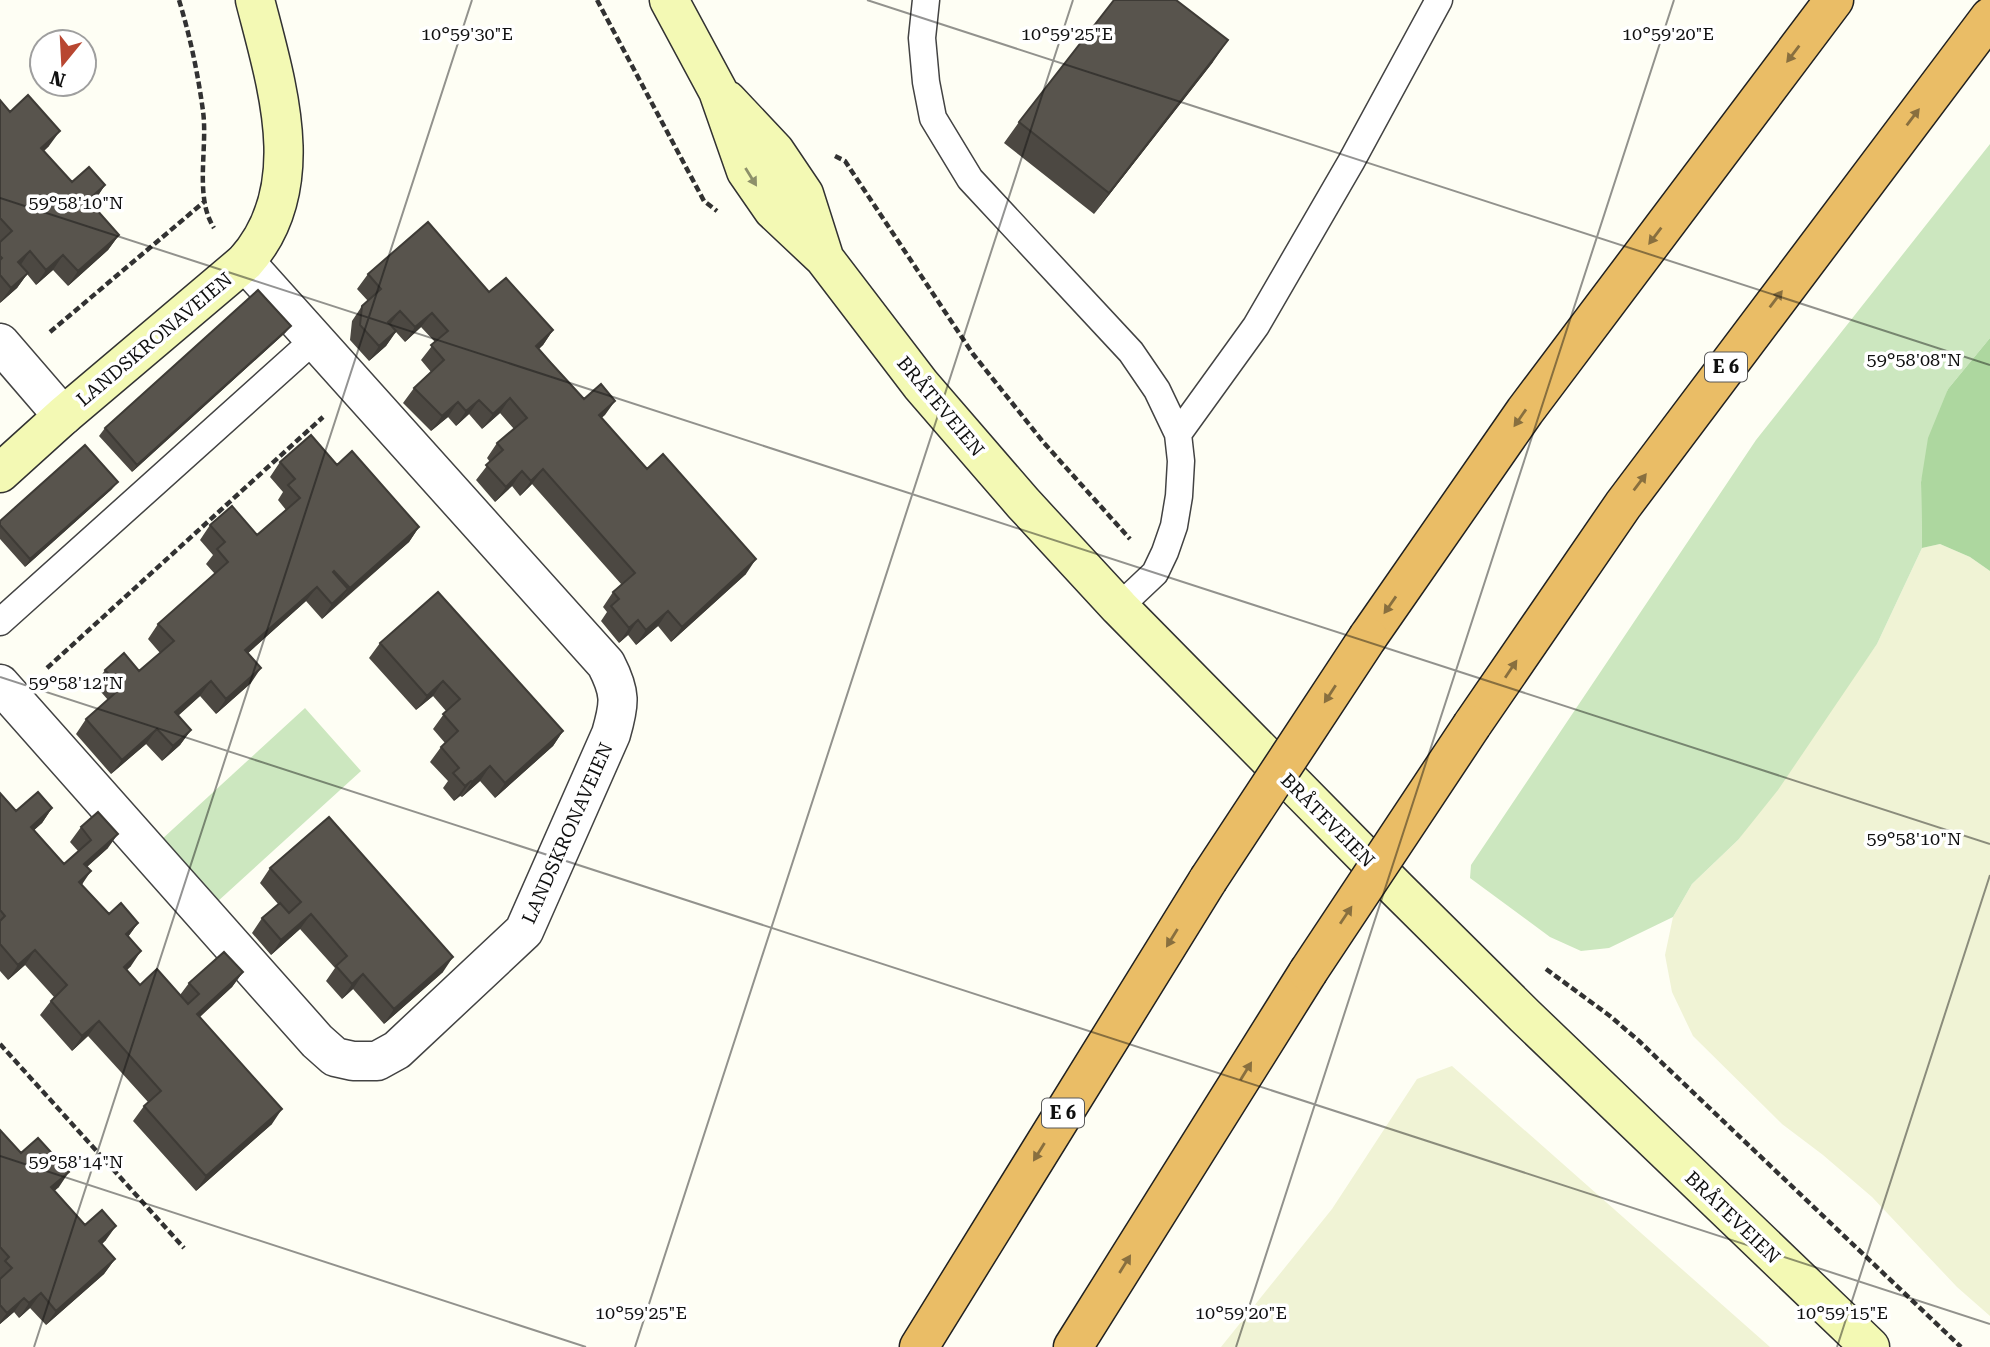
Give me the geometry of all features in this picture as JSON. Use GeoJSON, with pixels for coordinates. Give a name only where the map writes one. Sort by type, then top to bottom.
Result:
{"type":"FeatureCollection","features":[{"type":"Feature","properties":{"kind":"highway","name":"E 6"},"geometry":{"type":"LineString","coordinates":[[919,1347],[1208,880],[1368,638],[1533,400],[1834,0]]}},
{"type":"Feature","properties":{"kind":"highway","name":"E 6"},"geometry":{"type":"LineString","coordinates":[[1073,1347],[1308,972],[1472,725],[1623,505],[1990,17]]}},
{"type":"Feature","properties":{"kind":"main road","name":"LANDSKRONAVEIEN"},"geometry":{"type":"LineString","coordinates":[[0,473],[245,262],[260,245],[271,226],[279,202],[284,170],[284,141],[274,73],[256,0]]}},
{"type":"Feature","properties":{"kind":"main road","name":"BRÅTEVEIEN"},"geometry":{"type":"LineString","coordinates":[[669,0],[718,91],[746,171],[773,211],[824,258],[945,413],[1119,607],[1515,1007],[1870,1347]]}},
{"type":"Feature","properties":{"kind":"street","name":"LANDSKRONAVEIEN"},"geometry":{"type":"LineString","coordinates":[[7,691],[317,1041],[335,1057],[353,1061],[377,1061],[397,1050],[524,931],[611,734],[620,704],[617,685],[606,664],[245,262]]}},
{"type":"Feature","properties":{"kind":"street","name":"LANDSKRONAVEIEN"},"geometry":{"type":"LineString","coordinates":[[8,352],[64,416]]}},
{"type":"Feature","properties":{"kind":"lane"},"geometry":{"type":"LineString","coordinates":[[926,0],[922,38],[933,118],[970,178],[1131,352],[1157,390],[1178,434],[1181,461],[1179,496],[1166,552],[1155,573],[1119,607]]}},
{"type":"Feature","properties":{"kind":"lane"},"geometry":{"type":"LineString","coordinates":[[1178,434],[1256,326],[1351,162],[1438,0]]}},
{"type":"Feature","properties":{"kind":"lane"},"geometry":{"type":"LineString","coordinates":[[4,611],[314,339]]}},
{"type":"Feature","properties":{"kind":"path"},"geometry":{"type":"LineString","coordinates":[[179,0],[189,34],[203,112],[206,145],[204,202],[209,219],[218,234],[245,262]]}},
{"type":"Feature","properties":{"kind":"path"},"geometry":{"type":"LineString","coordinates":[[597,0],[704,201],[715,210],[727,210]]}},
{"type":"Feature","properties":{"kind":"path"},"geometry":{"type":"LineString","coordinates":[[825,153],[845,161],[973,354],[1044,443],[1132,542],[1155,573]]}},
{"type":"Feature","properties":{"kind":"path"},"geometry":{"type":"LineString","coordinates":[[8,352],[204,202]]}},
{"type":"Feature","properties":{"kind":"path"},"geometry":{"type":"LineString","coordinates":[[7,691],[357,386]]}},
{"type":"Feature","properties":{"kind":"path"},"geometry":{"type":"LineString","coordinates":[[1535,962],[1610,1016],[1639,1041],[1961,1347]]}},
{"type":"Feature","properties":{"kind":"path"},"geometry":{"type":"LineString","coordinates":[[0,1044],[184,1248]]}},
{"type":"Feature","properties":{"kind":"green space"},"geometry":{"type":"Polygon","coordinates":[[[1990,144],[1990,338],[1948,389],[1921,482],[1922,548],[1877,644],[1778,790],[1738,840],[1692,884],[1673,917],[1609,948],[1581,951],[1550,937],[1470,878],[1471,865],[1756,440],[1990,144]]]}},
{"type":"Feature","properties":{"kind":"green space"},"geometry":{"type":"Polygon","coordinates":[[[1990,338],[1990,571],[1970,557],[1940,544],[1922,548],[1921,482],[1928,438],[1948,389],[1990,338]]]}},
{"type":"Feature","properties":{"kind":"green space"},"geometry":{"type":"Polygon","coordinates":[[[1940,544],[1970,557],[1990,571],[1990,1316],[1957,1287],[1872,1197],[1782,1124],[1693,1036],[1672,992],[1665,955],[1673,917],[1692,884],[1738,840],[1877,644],[1922,548],[1940,544]]]}},
{"type":"Feature","properties":{"kind":"green space"},"geometry":{"type":"Polygon","coordinates":[[[305,708],[361,771],[217,902],[161,840],[305,708]]]}},
{"type":"Feature","properties":{"kind":"green space"},"geometry":{"type":"Polygon","coordinates":[[[1452,1066],[1770,1347],[1221,1347],[1332,1209],[1417,1079],[1452,1066]]]}},
{"type":"Feature","properties":{"kind":"building"},"geometry":{"type":"Polygon","coordinates":[[[1114,0],[1176,0],[1228,40],[1109,193],[1019,122],[1114,0]]]}},
{"type":"Feature","properties":{"kind":"building"},"geometry":{"type":"Polygon","coordinates":[[[28,95],[60,131],[41,148],[72,182],[89,167],[105,185],[88,200],[119,235],[78,271],[63,255],[46,270],[30,251],[18,262],[28,273],[11,288],[0,275],[0,242],[12,231],[0,218],[0,100],[10,112],[28,95]]]}},
{"type":"Feature","properties":{"kind":"building"},"geometry":{"type":"Polygon","coordinates":[[[428,222],[489,292],[506,278],[553,330],[536,346],[551,363],[584,399],[601,384],[615,401],[599,415],[647,469],[663,454],[756,559],[682,627],[668,611],[646,630],[638,620],[629,628],[611,606],[619,599],[613,592],[635,573],[543,469],[531,481],[522,471],[506,487],[486,465],[503,450],[497,443],[527,418],[510,398],[493,414],[479,400],[466,411],[458,402],[442,416],[414,388],[444,360],[431,345],[448,331],[432,313],[415,327],[400,311],[388,322],[396,331],[379,346],[360,325],[362,306],[381,289],[368,274],[428,222]]]}},
{"type":"Feature","properties":{"kind":"building"},"geometry":{"type":"Polygon","coordinates":[[[258,290],[291,326],[137,465],[105,428],[258,290]]]}},
{"type":"Feature","properties":{"kind":"building"},"geometry":{"type":"Polygon","coordinates":[[[311,435],[337,465],[352,451],[419,527],[350,588],[334,571],[348,589],[332,604],[317,587],[245,650],[261,668],[226,699],[211,681],[175,712],[191,730],[173,746],[157,729],[122,760],[86,719],[121,688],[105,670],[124,653],[139,671],[174,641],[158,624],[228,562],[217,549],[225,542],[210,525],[232,506],[257,535],[300,498],[288,485],[295,479],[280,462],[311,435]]]}},
{"type":"Feature","properties":{"kind":"building"},"geometry":{"type":"Polygon","coordinates":[[[85,445],[118,482],[30,559],[0,525],[0,521],[85,445]]]}},
{"type":"Feature","properties":{"kind":"building"},"geometry":{"type":"Polygon","coordinates":[[[438,592],[563,731],[505,783],[490,766],[465,786],[453,773],[459,768],[441,747],[458,731],[443,714],[460,699],[443,681],[427,696],[380,643],[438,592]]]}},
{"type":"Feature","properties":{"kind":"building"},"geometry":{"type":"Polygon","coordinates":[[[38,792],[52,808],[31,827],[64,864],[91,840],[81,827],[98,812],[118,834],[84,864],[91,871],[79,882],[109,914],[121,903],[138,923],[126,934],[141,951],[124,967],[140,985],[157,969],[188,1004],[199,994],[189,983],[224,952],[243,972],[197,1014],[282,1109],[206,1176],[144,1106],[161,1091],[99,1021],[82,1036],[51,1001],[67,985],[35,950],[18,965],[0,944],[0,921],[5,916],[0,910],[0,793],[16,811],[38,792]]]}},
{"type":"Feature","properties":{"kind":"building"},"geometry":{"type":"Polygon","coordinates":[[[329,817],[453,957],[394,1009],[363,974],[352,984],[336,966],[347,956],[311,914],[281,940],[262,918],[280,903],[289,913],[301,902],[270,868],[329,817]]]}},
{"type":"Feature","properties":{"kind":"building"},"geometry":{"type":"Polygon","coordinates":[[[0,1130],[21,1153],[38,1138],[69,1172],[51,1187],[85,1225],[102,1210],[116,1226],[99,1241],[115,1259],[56,1311],[41,1293],[29,1303],[24,1298],[7,1313],[0,1305],[0,1279],[12,1268],[5,1261],[9,1257],[0,1247],[0,1130]]]}}]}
